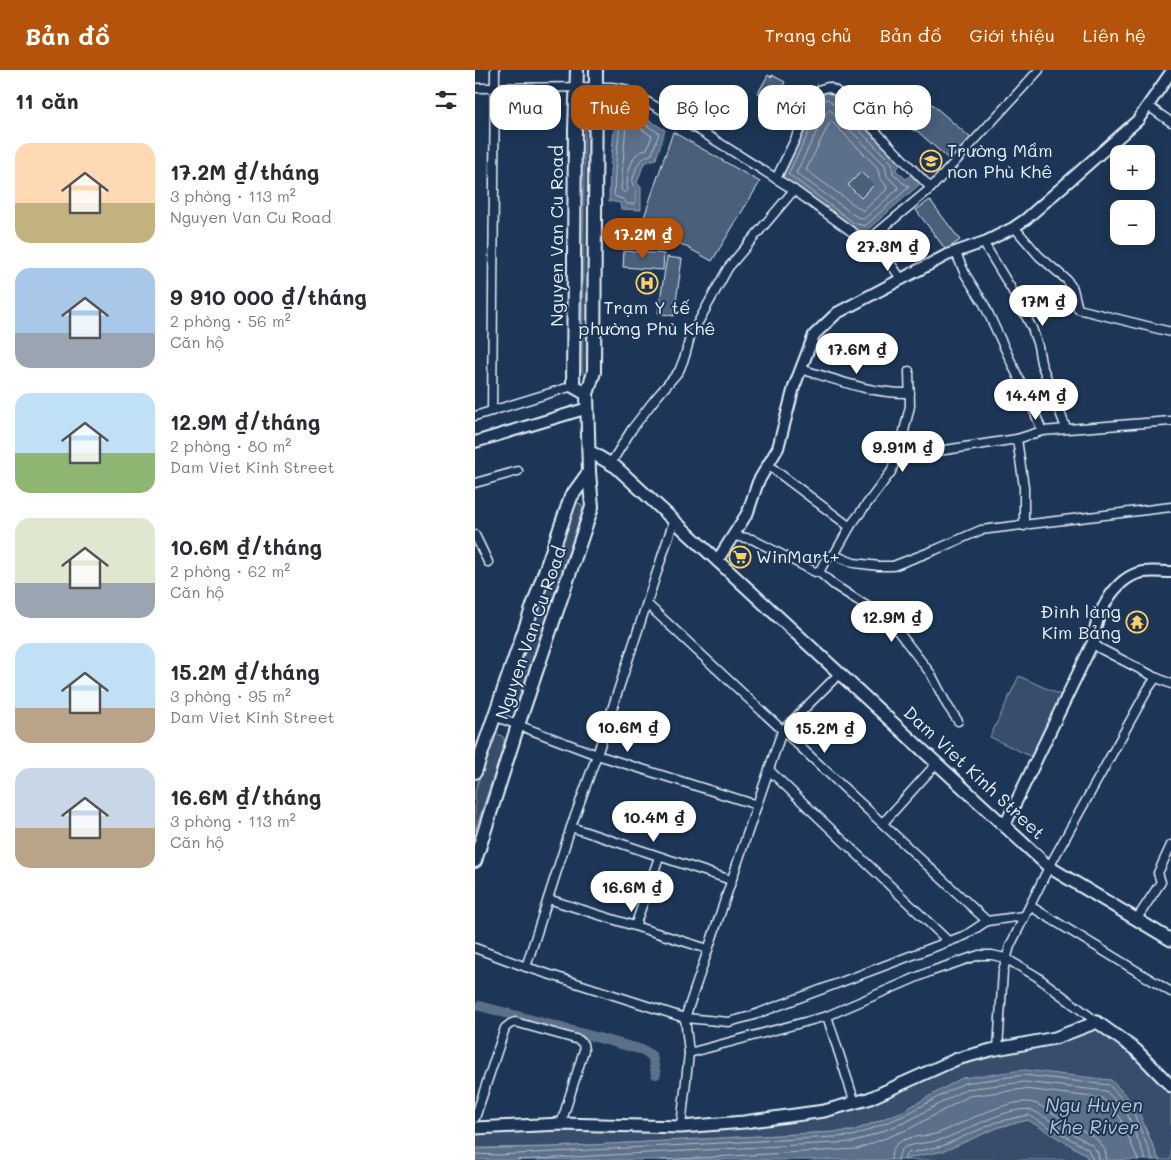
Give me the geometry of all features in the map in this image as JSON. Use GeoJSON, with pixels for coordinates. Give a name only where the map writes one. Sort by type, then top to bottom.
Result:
{"type":"FeatureCollection","features":[{"type":"Feature","properties":{"kind":"main road","name":"Nguyen Van Cu Road"},"geometry":{"type":"LineString","coordinates":[[577,70],[577,85]]}},
{"type":"Feature","properties":{"kind":"main road","name":"Nguyen Van Cu Road"},"geometry":{"type":"LineString","coordinates":[[596,85],[597,70]]}},
{"type":"Feature","properties":{"kind":"main road","name":"Nguyen Van Cu Road"},"geometry":{"type":"LineString","coordinates":[[573,386],[575,130]]}},
{"type":"Feature","properties":{"kind":"main road","name":"Nguyen Van Cu Road"},"geometry":{"type":"LineString","coordinates":[[475,861],[518,725],[592,507],[587,394],[594,372],[596,130]]}},
{"type":"Feature","properties":{"kind":"main road"},"geometry":{"type":"LineString","coordinates":[[573,386],[587,394]]}},
{"type":"Feature","properties":{"kind":"main road","name":"Dam Viet Kinh Street"},"geometry":{"type":"LineString","coordinates":[[589,451],[611,463],[1049,867],[1171,940]]}},
{"type":"Feature","properties":{"kind":"main road","name":"Nguyen Van Cu Road"},"geometry":{"type":"LineString","coordinates":[[475,772],[571,497],[589,472]]}},
{"type":"Feature","properties":{"kind":"main road"},"geometry":{"type":"LineString","coordinates":[[475,1128],[561,1124],[681,1127],[743,1122],[824,1111],[855,1103],[899,1086],[957,1059],[998,1048],[1055,1038],[1097,1022],[1136,1050],[1171,1086]]}},
{"type":"Feature","properties":{"kind":"street"},"geometry":{"type":"LineString","coordinates":[[495,70],[495,85]]}},
{"type":"Feature","properties":{"kind":"street"},"geometry":{"type":"LineString","coordinates":[[865,243],[931,188],[1039,70]]}},
{"type":"Feature","properties":{"kind":"street"},"geometry":{"type":"LineString","coordinates":[[717,561],[748,512],[758,482],[778,448],[794,387],[814,335],[837,313],[947,255],[983,242],[1014,227],[1040,208],[1138,120],[1171,72]]}},
{"type":"Feature","properties":{"kind":"street"},"geometry":{"type":"LineString","coordinates":[[776,178],[816,96],[821,89],[827,87],[836,91],[931,188]]}},
{"type":"Feature","properties":{"kind":"street"},"geometry":{"type":"LineString","coordinates":[[475,88],[490,89]]}},
{"type":"Feature","properties":{"kind":"street"},"geometry":{"type":"LineString","coordinates":[[649,103],[702,132],[794,190],[887,258],[901,279]]}},
{"type":"Feature","properties":{"kind":"street"},"geometry":{"type":"LineString","coordinates":[[1148,106],[1171,122]]}},
{"type":"Feature","properties":{"kind":"street"},"geometry":{"type":"LineString","coordinates":[[492,411],[495,130]]}},
{"type":"Feature","properties":{"kind":"street"},"geometry":{"type":"LineString","coordinates":[[611,463],[632,429],[679,371],[690,336],[727,268],[794,190]]}},
{"type":"Feature","properties":{"kind":"street"},"geometry":{"type":"LineString","coordinates":[[1014,227],[1039,256],[1067,280],[1073,289],[1078,309],[1171,332]]}},
{"type":"Feature","properties":{"kind":"street"},"geometry":{"type":"LineString","coordinates":[[983,242],[1032,328],[1041,363],[1066,428]]}},
{"type":"Feature","properties":{"kind":"street"},"geometry":{"type":"LineString","coordinates":[[956,253],[965,274],[984,304],[1035,412],[1042,431]]}},
{"type":"Feature","properties":{"kind":"street"},"geometry":{"type":"LineString","coordinates":[[801,369],[876,392],[890,394],[910,393]]}},
{"type":"Feature","properties":{"kind":"street"},"geometry":{"type":"LineString","coordinates":[[819,572],[825,561],[834,555],[850,527],[891,472],[901,444],[910,406],[909,371]]}},
{"type":"Feature","properties":{"kind":"street"},"geometry":{"type":"LineString","coordinates":[[475,416],[573,386]]}},
{"type":"Feature","properties":{"kind":"street"},"geometry":{"type":"LineString","coordinates":[[475,442],[588,408]]}},
{"type":"Feature","properties":{"kind":"street"},"geometry":{"type":"LineString","coordinates":[[901,444],[928,450],[945,450],[1017,439],[1042,431],[1171,421]]}},
{"type":"Feature","properties":{"kind":"street"},"geometry":{"type":"LineString","coordinates":[[1017,439],[1024,487],[1024,526]]}},
{"type":"Feature","properties":{"kind":"street"},"geometry":{"type":"LineString","coordinates":[[768,465],[850,527]]}},
{"type":"Feature","properties":{"kind":"street"},"geometry":{"type":"LineString","coordinates":[[475,484],[518,470]]}},
{"type":"Feature","properties":{"kind":"street"},"geometry":{"type":"LineString","coordinates":[[834,555],[854,563],[893,566],[981,530],[1171,507]]}},
{"type":"Feature","properties":{"kind":"street"},"geometry":{"type":"LineString","coordinates":[[526,968],[571,826],[597,755],[674,520]]}},
{"type":"Feature","properties":{"kind":"street"},"geometry":{"type":"LineString","coordinates":[[475,535],[488,562]]}},
{"type":"Feature","properties":{"kind":"street"},"geometry":{"type":"LineString","coordinates":[[734,536],[752,538],[815,572],[819,572],[834,585],[890,621],[931,674],[944,700],[958,721]]}},
{"type":"Feature","properties":{"kind":"street"},"geometry":{"type":"LineString","coordinates":[[1005,825],[1093,642],[1094,630],[1104,606],[1112,593],[1119,585],[1136,574],[1143,572],[1171,572]]}},
{"type":"Feature","properties":{"kind":"street"},"geometry":{"type":"LineString","coordinates":[[647,604],[987,920]]}},
{"type":"Feature","properties":{"kind":"street"},"geometry":{"type":"LineString","coordinates":[[1093,642],[1099,648],[1171,684]]}},
{"type":"Feature","properties":{"kind":"street"},"geometry":{"type":"LineString","coordinates":[[681,1127],[689,1053],[685,1018],[782,731],[840,673]]}},
{"type":"Feature","properties":{"kind":"street"},"geometry":{"type":"LineString","coordinates":[[998,1048],[1001,990],[1005,958],[1049,867],[1148,689],[1155,681],[1155,677]]}},
{"type":"Feature","properties":{"kind":"street"},"geometry":{"type":"LineString","coordinates":[[494,716],[597,755],[757,805]]}},
{"type":"Feature","properties":{"kind":"street"},"geometry":{"type":"LineString","coordinates":[[883,823],[937,763]]}},
{"type":"Feature","properties":{"kind":"street"},"geometry":{"type":"LineString","coordinates":[[769,770],[948,941]]}},
{"type":"Feature","properties":{"kind":"street"},"geometry":{"type":"LineString","coordinates":[[571,826],[731,880]]}},
{"type":"Feature","properties":{"kind":"street"},"geometry":{"type":"LineString","coordinates":[[1136,920],[1161,882],[1158,873],[1171,845]]}},
{"type":"Feature","properties":{"kind":"street"},"geometry":{"type":"LineString","coordinates":[[635,926],[659,857]]}},
{"type":"Feature","properties":{"kind":"street"},"geometry":{"type":"LineString","coordinates":[[548,899],[708,949]]}},
{"type":"Feature","properties":{"kind":"street"},"geometry":{"type":"LineString","coordinates":[[1030,906],[1171,992]]}},
{"type":"Feature","properties":{"kind":"street"},"geometry":{"type":"LineString","coordinates":[[475,948],[526,968],[685,1018],[729,1022],[751,1016],[966,934],[987,920],[1024,916]]}},
{"type":"Feature","properties":{"kind":"street"},"geometry":{"type":"LineString","coordinates":[[689,1053],[827,1016],[929,972],[979,955],[1005,958],[1036,976],[1097,1022]]}},
{"type":"Feature","properties":{"kind":"street"},"geometry":{"type":"LineString","coordinates":[[827,1016],[855,1103]]}},
{"type":"Feature","properties":{"kind":"street"},"geometry":{"type":"LineString","coordinates":[[475,1118],[505,1028],[515,1022],[579,1040],[583,1044],[584,1050],[561,1124]]}},
{"type":"Feature","properties":{"kind":"shaded area"},"geometry":{"type":"Polygon","coordinates":[[[585,130],[588,130],[587,370],[584,374],[582,372],[585,130]]]}},
{"type":"Feature","properties":{"kind":"shaded area"},"geometry":{"type":"Polygon","coordinates":[[[575,502],[581,504],[583,508],[519,700],[517,703],[511,703],[507,698],[575,502]]]}},
{"type":"Feature","properties":{"kind":"shaded area"},"geometry":{"type":"Polygon","coordinates":[[[1019,676],[1063,696],[1034,758],[990,737],[1019,676]]]}},
{"type":"Feature","properties":{"kind":"shaded area"},"geometry":{"type":"Polygon","coordinates":[[[497,734],[504,738],[504,745],[475,831],[475,791],[494,736],[497,734]]]}},
{"type":"Feature","properties":{"kind":"shaded area"},"geometry":{"type":"Polygon","coordinates":[[[1097,1022],[1171,1086],[1171,1160],[1159,1160],[1136,1106],[901,1112],[853,1131],[554,1147],[475,1148],[475,1128],[681,1127],[824,1111],[957,1059],[1097,1022]]]}},
{"type":"Feature","properties":{"kind":"shaded area"},"geometry":{"type":"Polygon","coordinates":[[[1028,1120],[1085,1154],[1089,1160],[907,1160],[908,1158],[944,1151],[999,1127],[1028,1120]]]}},
{"type":"Feature","properties":{"kind":"water"},"geometry":{"type":"Polygon","coordinates":[[[825,93],[830,93],[835,98],[835,130],[867,130],[901,164],[896,170],[906,179],[911,175],[919,185],[866,231],[852,228],[784,178],[782,173],[804,130],[825,130],[825,93]]]}},
{"type":"Feature","properties":{"kind":"water"},"geometry":{"type":"Polygon","coordinates":[[[649,120],[659,126],[659,130],[665,130],[656,159],[644,163],[637,183],[641,187],[641,210],[621,209],[620,203],[609,201],[614,130],[649,130],[649,120]]]}},
{"type":"Feature","properties":{"kind":"water","name":"Ngu Huyen Khe River"},"geometry":{"type":"Polygon","coordinates":[[[1024,1070],[1111,1080],[1136,1106],[1159,1160],[1089,1160],[1085,1154],[1028,1120],[999,1127],[944,1151],[908,1158],[907,1160],[475,1160],[475,1149],[554,1147],[853,1131],[901,1112],[962,1078],[1024,1070]]]}},
{"type":"Feature","properties":{"kind":"building"},"geometry":{"type":"Polygon","coordinates":[[[768,75],[771,77],[772,75],[785,82],[784,85],[762,85],[768,75]]]}},
{"type":"Feature","properties":{"kind":"building"},"geometry":{"type":"Polygon","coordinates":[[[931,103],[972,139],[952,162],[916,130],[931,130],[931,103]]]}},
{"type":"Feature","properties":{"kind":"building"},"geometry":{"type":"Polygon","coordinates":[[[673,132],[760,182],[712,261],[642,223],[673,132]]]}},
{"type":"Feature","properties":{"kind":"building"},"geometry":{"type":"Polygon","coordinates":[[[861,172],[874,185],[861,198],[848,185],[861,172]]]}},
{"type":"Feature","properties":{"kind":"building"},"geometry":{"type":"Polygon","coordinates":[[[930,200],[960,240],[946,250],[916,210],[930,200]]]}},
{"type":"Feature","properties":{"kind":"building"},"geometry":{"type":"Polygon","coordinates":[[[624,251],[664,254],[663,270],[623,267],[624,251]]]}},
{"type":"Feature","properties":{"kind":"building"},"geometry":{"type":"Polygon","coordinates":[[[667,257],[682,259],[674,316],[658,313],[667,257]]]}},
{"type":"Feature","properties":{"kind":"waterway"},"geometry":{"type":"LineString","coordinates":[[480,1006],[643,1050],[652,1056],[656,1074]]}},
{"type":"Feature","properties":{"kind":"place","name":"Trường Mầm non Phù Khê"},"geometry":{"type":"Point","coordinates":[931,161]}},
{"type":"Feature","properties":{"kind":"place","name":"Trạm Y tế phường Phù Khê"},"geometry":{"type":"Point","coordinates":[647,283]}},
{"type":"Feature","properties":{"kind":"place","name":"WinMart+"},"geometry":{"type":"Point","coordinates":[740,557]}},
{"type":"Feature","properties":{"kind":"place","name":"Đình làng Kim Bảng"},"geometry":{"type":"Point","coordinates":[1137,622]}}]}
